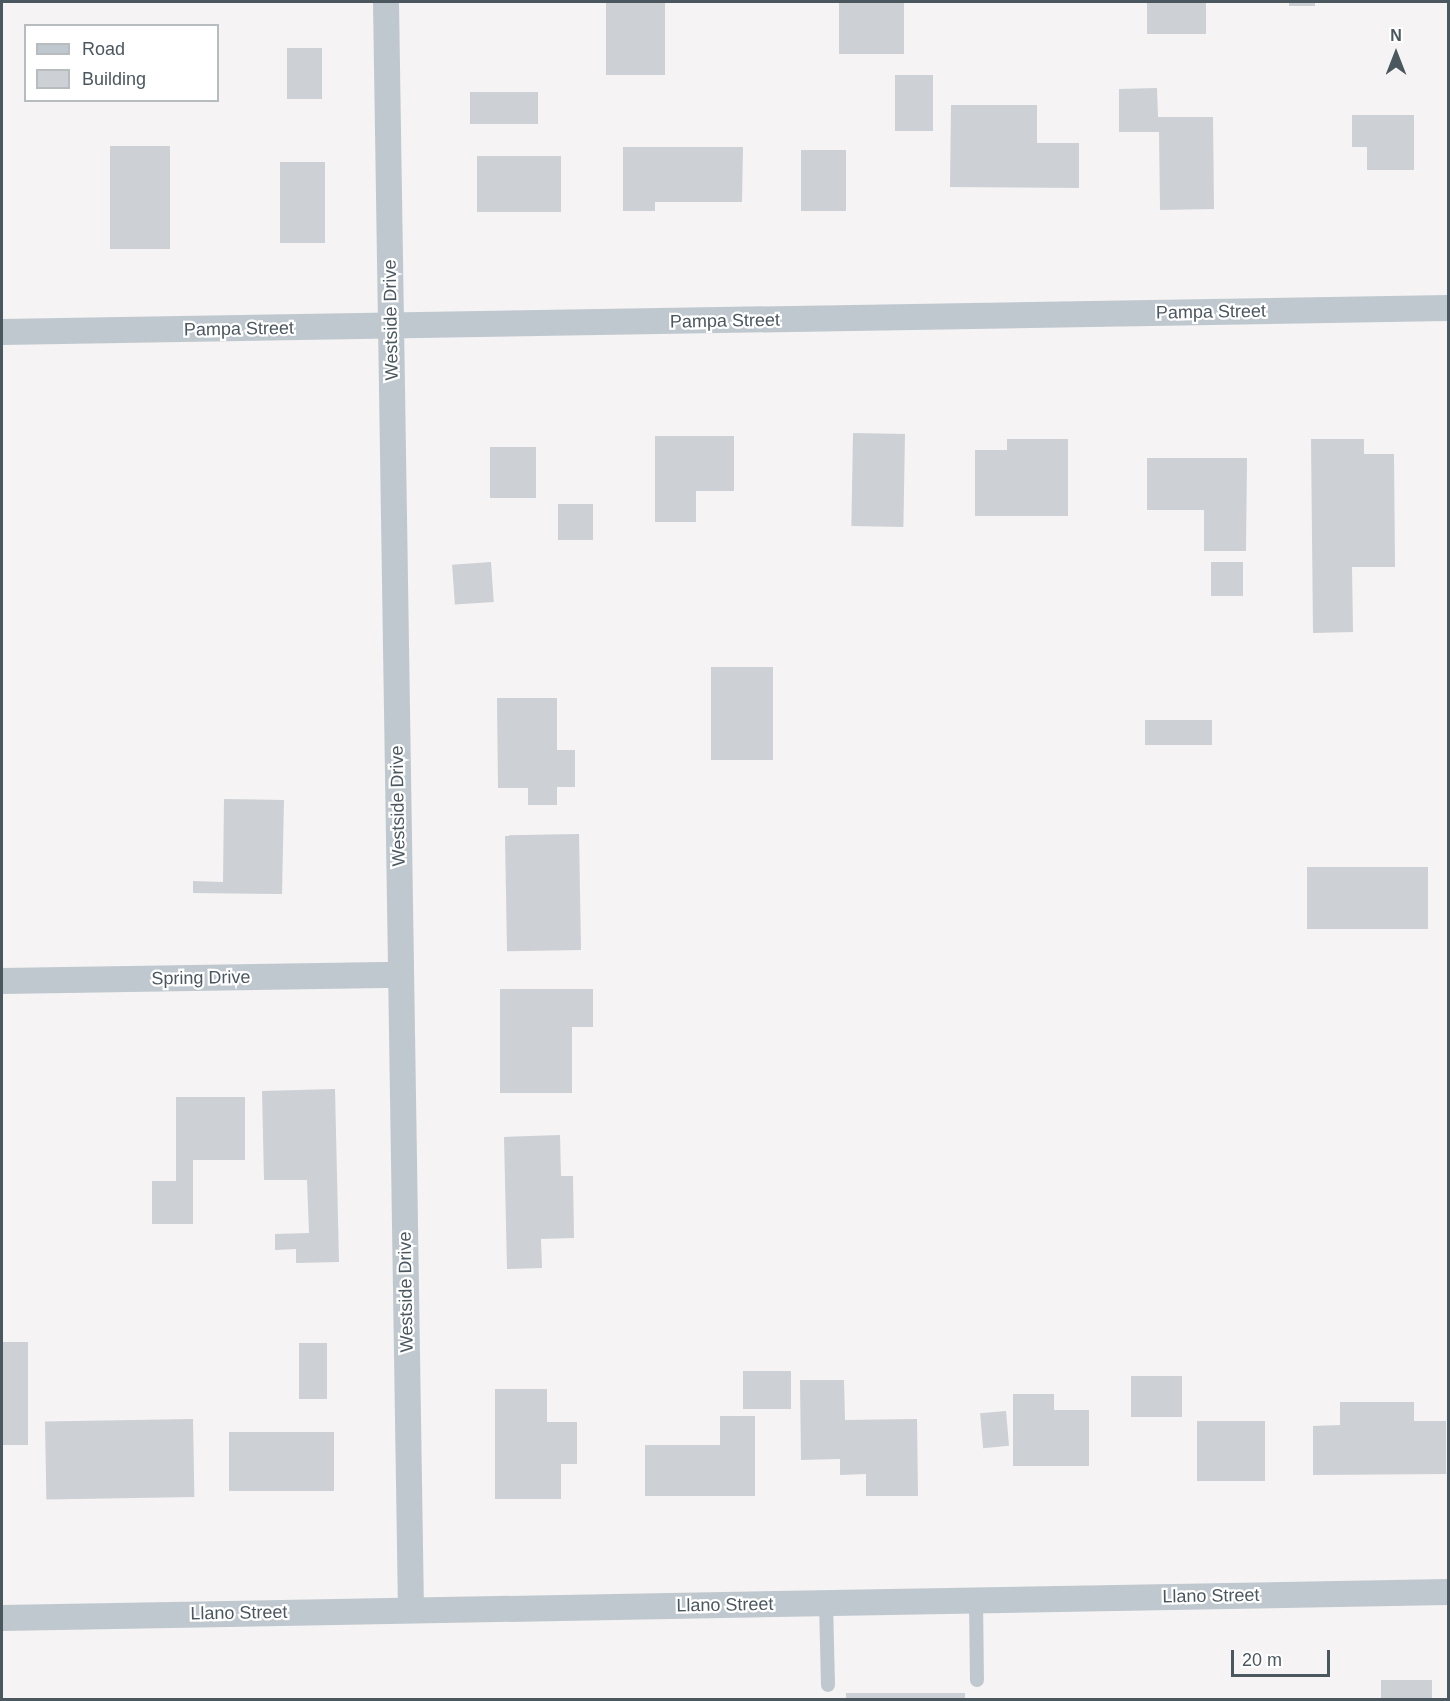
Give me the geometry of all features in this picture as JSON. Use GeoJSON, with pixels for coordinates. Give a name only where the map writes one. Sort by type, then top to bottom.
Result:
{"type":"FeatureCollection","features":[{"type":"Feature","properties":{"kind":"street","name":"Westside Drive"},"geometry":{"type":"LineString","coordinates":[[386,2],[411,1610]]}},
{"type":"Feature","properties":{"kind":"street","name":"Pampa Street"},"geometry":{"type":"LineString","coordinates":[[2,332],[1449,308]]}},
{"type":"Feature","properties":{"kind":"street","name":"Spring Drive"},"geometry":{"type":"LineString","coordinates":[[2,981],[401,975]]}},
{"type":"Feature","properties":{"kind":"street","name":"Llano Street"},"geometry":{"type":"LineString","coordinates":[[2,1618],[1449,1592]]}},
{"type":"Feature","properties":{"kind":"lane"},"geometry":{"type":"LineString","coordinates":[[976,1600],[977,1680]]}},
{"type":"Feature","properties":{"kind":"lane"},"geometry":{"type":"LineString","coordinates":[[826,1603],[828,1685]]}},
{"type":"Feature","properties":{"kind":"building"},"geometry":{"type":"Polygon","coordinates":[[[606,2],[665,2],[665,75],[606,75],[606,2]]]}},
{"type":"Feature","properties":{"kind":"building"},"geometry":{"type":"Polygon","coordinates":[[[839,2],[904,2],[904,54],[839,54],[839,2]]]}},
{"type":"Feature","properties":{"kind":"building"},"geometry":{"type":"Polygon","coordinates":[[[1147,2],[1206,2],[1206,34],[1147,34],[1147,2]]]}},
{"type":"Feature","properties":{"kind":"building"},"geometry":{"type":"Polygon","coordinates":[[[1289,2],[1315,2],[1315,6],[1289,6],[1289,2]]]}},
{"type":"Feature","properties":{"kind":"building"},"geometry":{"type":"Polygon","coordinates":[[[287,48],[322,48],[322,99],[287,99],[287,48]]]}},
{"type":"Feature","properties":{"kind":"building"},"geometry":{"type":"Polygon","coordinates":[[[895,75],[933,75],[933,131],[895,131],[895,75]]]}},
{"type":"Feature","properties":{"kind":"building"},"geometry":{"type":"Polygon","coordinates":[[[1157,88],[1158,117],[1213,117],[1214,209],[1160,210],[1159,132],[1119,132],[1119,89],[1157,88]]]}},
{"type":"Feature","properties":{"kind":"building"},"geometry":{"type":"Polygon","coordinates":[[[470,92],[538,92],[538,124],[470,124],[470,92]]]}},
{"type":"Feature","properties":{"kind":"building"},"geometry":{"type":"Polygon","coordinates":[[[951,105],[1037,105],[1037,143],[1079,143],[1079,188],[950,187],[951,105]]]}},
{"type":"Feature","properties":{"kind":"building"},"geometry":{"type":"Polygon","coordinates":[[[1352,115],[1414,115],[1414,170],[1367,170],[1367,147],[1352,147],[1352,115]]]}},
{"type":"Feature","properties":{"kind":"building"},"geometry":{"type":"Polygon","coordinates":[[[110,146],[170,146],[170,249],[110,249],[110,146]]]}},
{"type":"Feature","properties":{"kind":"building"},"geometry":{"type":"Polygon","coordinates":[[[623,147],[743,147],[742,202],[655,202],[655,211],[623,211],[623,147]]]}},
{"type":"Feature","properties":{"kind":"building"},"geometry":{"type":"Polygon","coordinates":[[[801,150],[846,150],[846,211],[801,211],[801,150]]]}},
{"type":"Feature","properties":{"kind":"building"},"geometry":{"type":"Polygon","coordinates":[[[477,156],[561,156],[561,212],[477,212],[477,156]]]}},
{"type":"Feature","properties":{"kind":"building"},"geometry":{"type":"Polygon","coordinates":[[[280,162],[325,162],[325,243],[280,243],[280,162]]]}},
{"type":"Feature","properties":{"kind":"building"},"geometry":{"type":"Polygon","coordinates":[[[853,433],[905,434],[903,527],[851,526],[853,433]]]}},
{"type":"Feature","properties":{"kind":"building"},"geometry":{"type":"Polygon","coordinates":[[[655,436],[734,436],[734,491],[696,491],[696,522],[655,522],[655,436]]]}},
{"type":"Feature","properties":{"kind":"building"},"geometry":{"type":"Polygon","coordinates":[[[1007,439],[1068,439],[1068,516],[975,516],[975,450],[1007,450],[1007,439]]]}},
{"type":"Feature","properties":{"kind":"building"},"geometry":{"type":"Polygon","coordinates":[[[1311,439],[1364,439],[1364,454],[1394,454],[1395,567],[1352,567],[1353,632],[1313,633],[1311,439]]]}},
{"type":"Feature","properties":{"kind":"building"},"geometry":{"type":"Polygon","coordinates":[[[490,447],[536,447],[536,498],[490,498],[490,447]]]}},
{"type":"Feature","properties":{"kind":"building"},"geometry":{"type":"Polygon","coordinates":[[[1147,458],[1247,458],[1246,551],[1204,551],[1204,510],[1147,510],[1147,458]]]}},
{"type":"Feature","properties":{"kind":"building"},"geometry":{"type":"Polygon","coordinates":[[[558,504],[593,504],[593,540],[558,540],[558,504]]]}},
{"type":"Feature","properties":{"kind":"building"},"geometry":{"type":"Polygon","coordinates":[[[491,562],[494,602],[455,605],[452,565],[491,562]]]}},
{"type":"Feature","properties":{"kind":"building"},"geometry":{"type":"Polygon","coordinates":[[[1211,562],[1243,562],[1243,596],[1211,596],[1211,562]]]}},
{"type":"Feature","properties":{"kind":"building"},"geometry":{"type":"Polygon","coordinates":[[[711,667],[773,667],[773,760],[711,760],[711,667]]]}},
{"type":"Feature","properties":{"kind":"building"},"geometry":{"type":"Polygon","coordinates":[[[497,698],[557,698],[557,750],[575,750],[575,787],[557,787],[557,805],[528,805],[528,788],[498,788],[497,698]]]}},
{"type":"Feature","properties":{"kind":"building"},"geometry":{"type":"Polygon","coordinates":[[[1145,720],[1212,720],[1212,745],[1145,745],[1145,720]]]}},
{"type":"Feature","properties":{"kind":"building"},"geometry":{"type":"Polygon","coordinates":[[[224,799],[284,800],[282,894],[193,893],[193,881],[223,882],[224,799]]]}},
{"type":"Feature","properties":{"kind":"building"},"geometry":{"type":"Polygon","coordinates":[[[579,834],[581,950],[507,951],[505,835],[579,834]]]}},
{"type":"Feature","properties":{"kind":"building"},"geometry":{"type":"Polygon","coordinates":[[[1307,867],[1428,867],[1428,929],[1307,929],[1307,867]]]}},
{"type":"Feature","properties":{"kind":"building"},"geometry":{"type":"Polygon","coordinates":[[[500,989],[593,989],[593,1027],[572,1027],[572,1093],[500,1093],[500,989]]]}},
{"type":"Feature","properties":{"kind":"building"},"geometry":{"type":"Polygon","coordinates":[[[335,1089],[339,1262],[296,1263],[296,1249],[275,1250],[275,1234],[309,1233],[307,1180],[264,1180],[262,1091],[335,1089]]]}},
{"type":"Feature","properties":{"kind":"building"},"geometry":{"type":"Polygon","coordinates":[[[176,1097],[245,1097],[245,1160],[193,1160],[193,1224],[152,1224],[152,1181],[176,1181],[176,1097]]]}},
{"type":"Feature","properties":{"kind":"building"},"geometry":{"type":"Polygon","coordinates":[[[560,1135],[561,1176],[573,1176],[574,1238],[541,1239],[542,1268],[507,1269],[504,1137],[560,1135]]]}},
{"type":"Feature","properties":{"kind":"building"},"geometry":{"type":"Polygon","coordinates":[[[2,1342],[28,1342],[28,1445],[2,1445],[2,1342]]]}},
{"type":"Feature","properties":{"kind":"building"},"geometry":{"type":"Polygon","coordinates":[[[299,1343],[327,1343],[327,1399],[299,1399],[299,1343]]]}},
{"type":"Feature","properties":{"kind":"building"},"geometry":{"type":"Polygon","coordinates":[[[743,1371],[791,1371],[791,1409],[743,1409],[743,1371]]]}},
{"type":"Feature","properties":{"kind":"building"},"geometry":{"type":"Polygon","coordinates":[[[1131,1376],[1182,1376],[1182,1417],[1131,1417],[1131,1376]]]}},
{"type":"Feature","properties":{"kind":"building"},"geometry":{"type":"Polygon","coordinates":[[[800,1380],[844,1380],[845,1420],[917,1419],[918,1496],[866,1496],[866,1474],[840,1475],[840,1459],[801,1460],[800,1380]]]}},
{"type":"Feature","properties":{"kind":"building"},"geometry":{"type":"Polygon","coordinates":[[[495,1389],[547,1389],[547,1422],[577,1422],[577,1464],[561,1464],[561,1499],[495,1499],[495,1389]]]}},
{"type":"Feature","properties":{"kind":"building"},"geometry":{"type":"Polygon","coordinates":[[[1013,1394],[1054,1394],[1054,1410],[1089,1410],[1089,1466],[1013,1466],[1013,1394]]]}},
{"type":"Feature","properties":{"kind":"building"},"geometry":{"type":"Polygon","coordinates":[[[1340,1402],[1414,1402],[1414,1421],[1446,1421],[1446,1474],[1313,1475],[1313,1426],[1340,1425],[1340,1402]]]}},
{"type":"Feature","properties":{"kind":"building"},"geometry":{"type":"Polygon","coordinates":[[[1006,1411],[1009,1446],[983,1448],[980,1413],[1006,1411]]]}},
{"type":"Feature","properties":{"kind":"building"},"geometry":{"type":"Polygon","coordinates":[[[720,1416],[755,1416],[755,1496],[645,1496],[645,1445],[720,1445],[720,1416]]]}},
{"type":"Feature","properties":{"kind":"building"},"geometry":{"type":"Polygon","coordinates":[[[193,1419],[194,1497],[46,1500],[45,1422],[193,1419]]]}},
{"type":"Feature","properties":{"kind":"building"},"geometry":{"type":"Polygon","coordinates":[[[1197,1421],[1265,1421],[1265,1481],[1197,1481],[1197,1421]]]}},
{"type":"Feature","properties":{"kind":"building"},"geometry":{"type":"Polygon","coordinates":[[[229,1432],[334,1432],[334,1491],[229,1491],[229,1432]]]}},
{"type":"Feature","properties":{"kind":"building"},"geometry":{"type":"Polygon","coordinates":[[[1381,1680],[1432,1680],[1432,1700],[1381,1700],[1381,1680]]]}},
{"type":"Feature","properties":{"kind":"building"},"geometry":{"type":"Polygon","coordinates":[[[846,1693],[965,1693],[965,1700],[846,1700],[846,1693]]]}}]}
